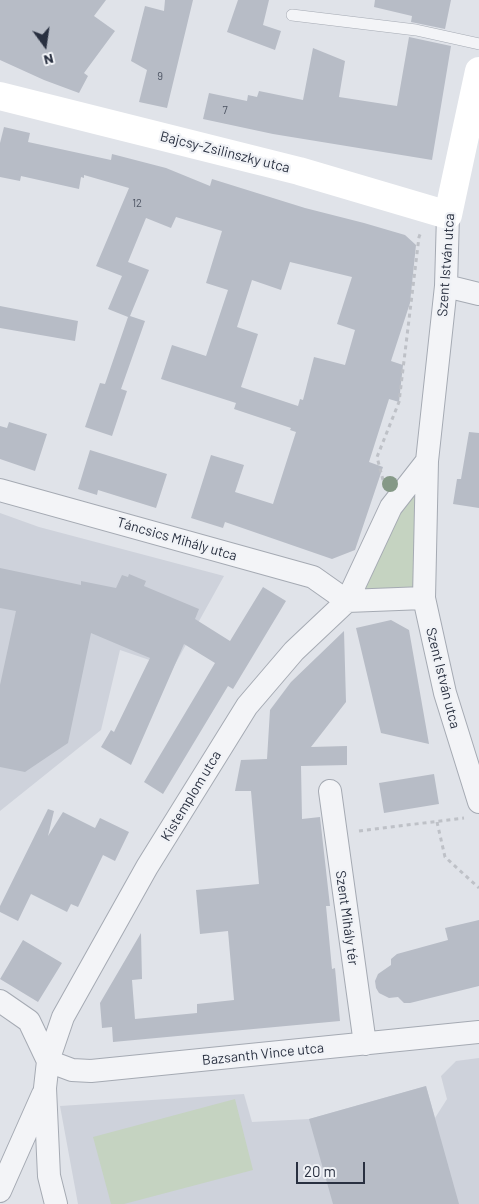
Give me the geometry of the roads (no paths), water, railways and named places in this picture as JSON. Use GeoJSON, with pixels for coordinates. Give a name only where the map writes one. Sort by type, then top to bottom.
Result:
{"type":"FeatureCollection","features":[{"type":"Feature","properties":{"kind":"main road","name":"Szent István utca"},"geometry":{"type":"LineString","coordinates":[[439,213],[479,71]]}},
{"type":"Feature","properties":{"kind":"main road","name":"Bajcsy-Zsilinszky utca"},"geometry":{"type":"LineString","coordinates":[[0,96],[299,170],[439,213]]}},
{"type":"Feature","properties":{"kind":"street","name":"Szent István utca"},"geometry":{"type":"LineString","coordinates":[[439,213],[446,286],[427,461],[424,598],[445,693],[475,809]]}},
{"type":"Feature","properties":{"kind":"street"},"geometry":{"type":"LineString","coordinates":[[446,286],[479,294]]}},
{"type":"Feature","properties":{"kind":"street"},"geometry":{"type":"LineString","coordinates":[[424,598],[348,601],[391,507],[427,461]]}},
{"type":"Feature","properties":{"kind":"street","name":"Táncsics Mihály utca"},"geometry":{"type":"LineString","coordinates":[[0,490],[313,577],[348,601]]}},
{"type":"Feature","properties":{"kind":"street","name":"Kistemplom utca"},"geometry":{"type":"LineString","coordinates":[[45,1088],[48,1061],[63,1017],[147,867],[247,706],[294,651],[348,601]]}},
{"type":"Feature","properties":{"kind":"street","name":"Szent Mihály tér"},"geometry":{"type":"LineString","coordinates":[[330,791],[365,1044]]}},
{"type":"Feature","properties":{"kind":"street"},"geometry":{"type":"LineString","coordinates":[[0,1000],[29,1021],[48,1061]]}},
{"type":"Feature","properties":{"kind":"street","name":"Bazsanth Vince utca"},"geometry":{"type":"LineString","coordinates":[[48,1061],[72,1070],[92,1071],[479,1032]]}},
{"type":"Feature","properties":{"kind":"street"},"geometry":{"type":"LineString","coordinates":[[0,1191],[45,1088]]}},
{"type":"Feature","properties":{"kind":"street"},"geometry":{"type":"LineString","coordinates":[[45,1088],[49,1176],[56,1204]]}},
{"type":"Feature","properties":{"kind":"lane"},"geometry":{"type":"LineString","coordinates":[[292,16],[416,30],[479,44]]}}]}
